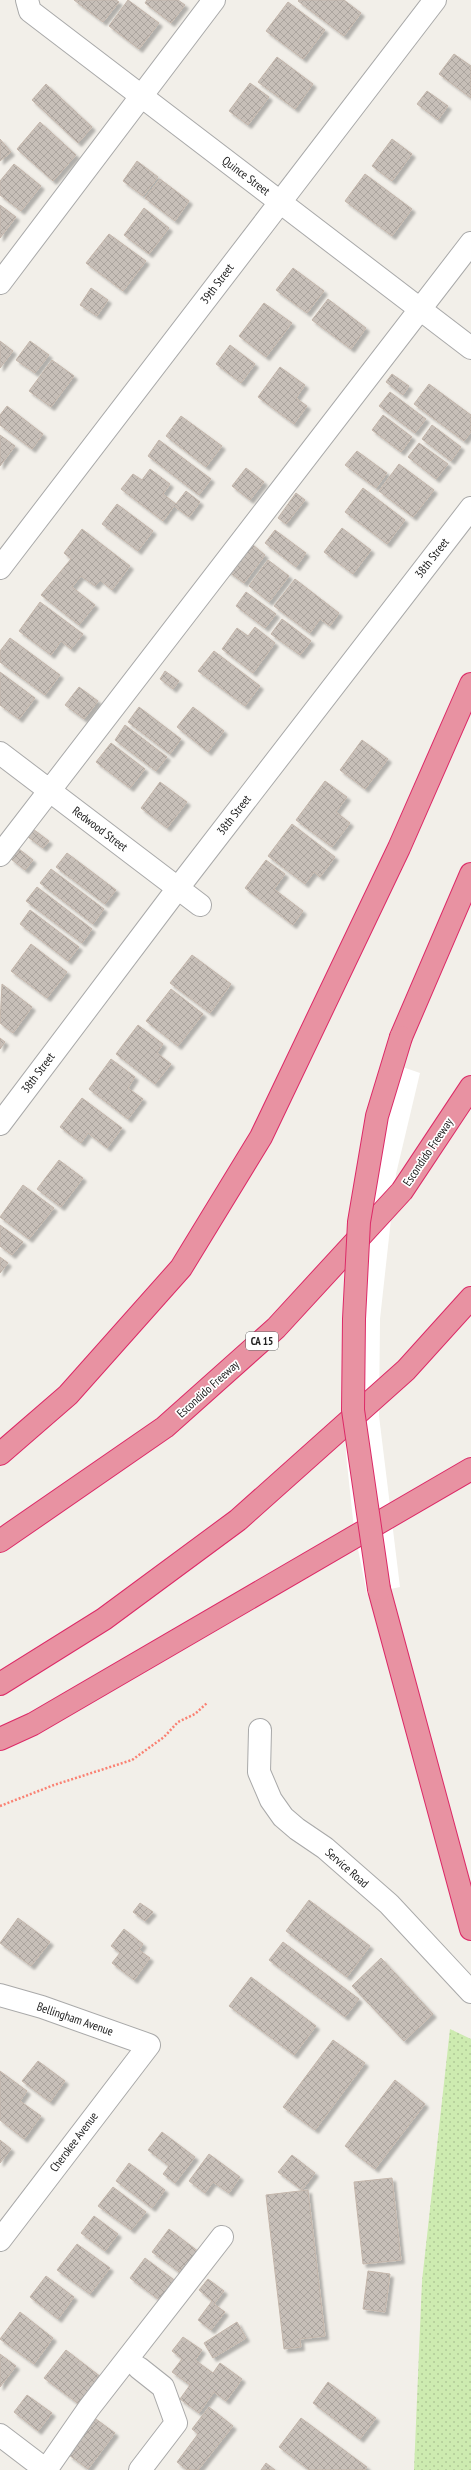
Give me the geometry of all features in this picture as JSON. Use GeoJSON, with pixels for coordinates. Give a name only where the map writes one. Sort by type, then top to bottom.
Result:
{"type":"FeatureCollection","features":[{"type":"Feature","properties":{"kind":"highway"},"geometry":{"type":"LineString","coordinates":[[0,1454],[68,1395],[181,1268],[261,1137],[399,848],[471,684]]}},
{"type":"Feature","properties":{"kind":"highway"},"geometry":{"type":"LineString","coordinates":[[471,874],[401,1037],[377,1116],[359,1222],[354,1319],[354,1410],[379,1589],[471,1929]]}},
{"type":"Feature","properties":{"kind":"highway","name":"Escondido Freeway"},"geometry":{"type":"LineString","coordinates":[[0,1541],[165,1428],[276,1328],[402,1191],[471,1087]]}},
{"type":"Feature","properties":{"kind":"highway"},"geometry":{"type":"LineString","coordinates":[[0,1684],[104,1619],[238,1520],[406,1370],[471,1298]]}},
{"type":"Feature","properties":{"kind":"highway"},"geometry":{"type":"LineString","coordinates":[[0,1739],[33,1724],[471,1469]]}},
{"type":"Feature","properties":{"kind":"street","name":"Quince Street"},"geometry":{"type":"LineString","coordinates":[[27,0],[30,11],[471,348]]}},
{"type":"Feature","properties":{"kind":"street"},"geometry":{"type":"LineString","coordinates":[[0,283],[214,0]]}},
{"type":"Feature","properties":{"kind":"street","name":"39th Street"},"geometry":{"type":"LineString","coordinates":[[0,568],[435,0]]}},
{"type":"Feature","properties":{"kind":"street"},"geometry":{"type":"LineString","coordinates":[[0,855],[471,243]]}},
{"type":"Feature","properties":{"kind":"street","name":"38th Street"},"geometry":{"type":"LineString","coordinates":[[0,1124],[178,888],[471,508]]}},
{"type":"Feature","properties":{"kind":"street","name":"Redwood Street"},"geometry":{"type":"LineString","coordinates":[[0,753],[200,905]]}},
{"type":"Feature","properties":{"kind":"street","name":"Service Road"},"geometry":{"type":"LineString","coordinates":[[260,1730],[259,1772],[271,1800],[282,1817],[325,1848],[389,1904],[471,1992]]}},
{"type":"Feature","properties":{"kind":"street","name":"Bellingham Avenue"},"geometry":{"type":"LineString","coordinates":[[0,1995],[149,2045]]}},
{"type":"Feature","properties":{"kind":"street","name":"Cherokee Avenue"},"geometry":{"type":"LineString","coordinates":[[0,2240],[149,2045]]}},
{"type":"Feature","properties":{"kind":"street"},"geometry":{"type":"LineString","coordinates":[[0,2435],[46,2470],[89,2408],[222,2237]]}},
{"type":"Feature","properties":{"kind":"street"},"geometry":{"type":"LineString","coordinates":[[140,2368],[163,2387],[176,2423],[140,2470]]}},
{"type":"Feature","properties":{"kind":"path"},"geometry":{"type":"LineString","coordinates":[[0,1806],[54,1785],[132,1760],[164,1737],[178,1722],[195,1714],[207,1703]]}},
{"type":"Feature","properties":{"kind":"green space"},"geometry":{"type":"Polygon","coordinates":[[[450,2029],[471,2039],[471,2470],[414,2470],[422,2281],[450,2029]]]}},
{"type":"Feature","properties":{"kind":"pier"},"geometry":{"type":"Polygon","coordinates":[[[388,1062],[420,1073],[396,1174],[380,1319],[379,1416],[400,1587],[367,1594],[354,1529],[346,1454],[344,1393],[388,1062]]]}},
{"type":"Feature","properties":{"kind":"building"},"geometry":{"type":"Polygon","coordinates":[[[74,0],[116,0],[119,2],[103,22],[74,0]]]}},
{"type":"Feature","properties":{"kind":"building"},"geometry":{"type":"Polygon","coordinates":[[[128,0],[159,23],[139,49],[109,26],[128,0]]]}},
{"type":"Feature","properties":{"kind":"building"},"geometry":{"type":"Polygon","coordinates":[[[147,0],[178,0],[185,5],[171,23],[145,3],[147,0]]]}},
{"type":"Feature","properties":{"kind":"building"},"geometry":{"type":"Polygon","coordinates":[[[344,0],[361,13],[344,36],[298,1],[344,0]]]}},
{"type":"Feature","properties":{"kind":"building"},"geometry":{"type":"Polygon","coordinates":[[[288,2],[325,30],[303,59],[266,31],[288,2]]]}},
{"type":"Feature","properties":{"kind":"building"},"geometry":{"type":"Polygon","coordinates":[[[454,54],[471,66],[471,98],[439,74],[454,54]]]}},
{"type":"Feature","properties":{"kind":"building"},"geometry":{"type":"Polygon","coordinates":[[[277,57],[313,84],[295,109],[258,82],[277,57]]]}},
{"type":"Feature","properties":{"kind":"building"},"geometry":{"type":"Polygon","coordinates":[[[250,83],[269,97],[248,125],[229,111],[250,83]]]}},
{"type":"Feature","properties":{"kind":"building"},"geometry":{"type":"Polygon","coordinates":[[[46,84],[92,127],[78,143],[32,100],[46,84]]]}},
{"type":"Feature","properties":{"kind":"building"},"geometry":{"type":"Polygon","coordinates":[[[427,91],[448,106],[438,120],[417,104],[427,91]]]}},
{"type":"Feature","properties":{"kind":"building"},"geometry":{"type":"Polygon","coordinates":[[[40,122],[76,155],[53,181],[17,149],[40,122]]]}},
{"type":"Feature","properties":{"kind":"building"},"geometry":{"type":"Polygon","coordinates":[[[0,139],[11,152],[0,161],[0,139]]]}},
{"type":"Feature","properties":{"kind":"building"},"geometry":{"type":"Polygon","coordinates":[[[392,139],[412,154],[392,181],[372,166],[392,139]]]}},
{"type":"Feature","properties":{"kind":"building"},"geometry":{"type":"Polygon","coordinates":[[[137,161],[158,177],[143,196],[123,181],[137,161]]]}},
{"type":"Feature","properties":{"kind":"building"},"geometry":{"type":"Polygon","coordinates":[[[14,164],[41,186],[21,211],[0,195],[0,181],[14,164]]]}},
{"type":"Feature","properties":{"kind":"building"},"geometry":{"type":"Polygon","coordinates":[[[365,174],[412,209],[392,236],[345,201],[365,174]]]}},
{"type":"Feature","properties":{"kind":"building"},"geometry":{"type":"Polygon","coordinates":[[[160,179],[189,201],[175,221],[145,198],[160,179]]]}},
{"type":"Feature","properties":{"kind":"building"},"geometry":{"type":"Polygon","coordinates":[[[0,205],[16,217],[0,238],[0,205]]]}},
{"type":"Feature","properties":{"kind":"building"},"geometry":{"type":"Polygon","coordinates":[[[144,208],[169,228],[149,254],[124,235],[144,208]]]}},
{"type":"Feature","properties":{"kind":"building"},"geometry":{"type":"Polygon","coordinates":[[[109,234],[146,261],[123,291],[86,263],[109,234]]]}},
{"type":"Feature","properties":{"kind":"building"},"geometry":{"type":"Polygon","coordinates":[[[293,268],[324,291],[307,313],[276,290],[293,268]]]}},
{"type":"Feature","properties":{"kind":"building"},"geometry":{"type":"Polygon","coordinates":[[[91,288],[108,300],[97,316],[80,305],[91,288]]]}},
{"type":"Feature","properties":{"kind":"building"},"geometry":{"type":"Polygon","coordinates":[[[328,299],[366,328],[351,349],[312,320],[328,299]]]}},
{"type":"Feature","properties":{"kind":"building"},"geometry":{"type":"Polygon","coordinates":[[[264,303],[292,323],[266,357],[239,336],[264,303]]]}},
{"type":"Feature","properties":{"kind":"building"},"geometry":{"type":"Polygon","coordinates":[[[0,341],[13,351],[0,368],[0,341]]]}},
{"type":"Feature","properties":{"kind":"building"},"geometry":{"type":"Polygon","coordinates":[[[30,341],[49,355],[35,373],[16,360],[30,341]]]}},
{"type":"Feature","properties":{"kind":"building"},"geometry":{"type":"Polygon","coordinates":[[[230,345],[255,364],[241,383],[216,364],[230,345]]]}},
{"type":"Feature","properties":{"kind":"building"},"geometry":{"type":"Polygon","coordinates":[[[52,360],[74,376],[51,407],[29,391],[52,360]]]}},
{"type":"Feature","properties":{"kind":"building"},"geometry":{"type":"Polygon","coordinates":[[[280,367],[305,385],[296,398],[307,406],[294,424],[258,397],[280,367]]]}},
{"type":"Feature","properties":{"kind":"building"},"geometry":{"type":"Polygon","coordinates":[[[392,374],[409,386],[403,395],[386,382],[392,374]]]}},
{"type":"Feature","properties":{"kind":"building"},"geometry":{"type":"Polygon","coordinates":[[[429,384],[471,415],[471,432],[464,441],[414,404],[429,384]]]}},
{"type":"Feature","properties":{"kind":"building"},"geometry":{"type":"Polygon","coordinates":[[[390,392],[426,419],[415,433],[379,406],[390,392]]]}},
{"type":"Feature","properties":{"kind":"building"},"geometry":{"type":"Polygon","coordinates":[[[7,406],[43,434],[32,449],[0,425],[0,415],[7,406]]]}},
{"type":"Feature","properties":{"kind":"building"},"geometry":{"type":"Polygon","coordinates":[[[383,415],[412,437],[401,452],[372,430],[383,415]]]}},
{"type":"Feature","properties":{"kind":"building"},"geometry":{"type":"Polygon","coordinates":[[[181,416],[222,446],[206,467],[166,436],[181,416]]]}},
{"type":"Feature","properties":{"kind":"building"},"geometry":{"type":"Polygon","coordinates":[[[432,425],[461,447],[451,461],[422,439],[432,425]]]}},
{"type":"Feature","properties":{"kind":"building"},"geometry":{"type":"Polygon","coordinates":[[[0,435],[15,446],[0,466],[0,435]]]}},
{"type":"Feature","properties":{"kind":"building"},"geometry":{"type":"Polygon","coordinates":[[[159,440],[211,479],[199,495],[148,456],[159,440]]]}},
{"type":"Feature","properties":{"kind":"building"},"geometry":{"type":"Polygon","coordinates":[[[419,443],[448,464],[436,479],[408,457],[419,443]]]}},
{"type":"Feature","properties":{"kind":"building"},"geometry":{"type":"Polygon","coordinates":[[[357,451],[387,473],[376,488],[345,465],[357,451]]]}},
{"type":"Feature","properties":{"kind":"building"},"geometry":{"type":"Polygon","coordinates":[[[399,464],[434,490],[413,517],[379,491],[399,464]]]}},
{"type":"Feature","properties":{"kind":"building"},"geometry":{"type":"Polygon","coordinates":[[[246,468],[264,482],[250,500],[232,486],[246,468]]]}},
{"type":"Feature","properties":{"kind":"building"},"geometry":{"type":"Polygon","coordinates":[[[150,469],[170,484],[163,494],[176,504],[186,491],[200,502],[189,517],[174,506],[163,521],[121,489],[133,474],[142,480],[150,469]]]}},
{"type":"Feature","properties":{"kind":"building"},"geometry":{"type":"Polygon","coordinates":[[[363,488],[405,520],[387,544],[345,512],[363,488]]]}},
{"type":"Feature","properties":{"kind":"building"},"geometry":{"type":"Polygon","coordinates":[[[296,493],[305,500],[286,524],[278,518],[296,493]]]}},
{"type":"Feature","properties":{"kind":"building"},"geometry":{"type":"Polygon","coordinates":[[[117,504],[153,531],[138,551],[102,524],[117,504]]]}},
{"type":"Feature","properties":{"kind":"building"},"geometry":{"type":"Polygon","coordinates":[[[342,528],[371,550],[353,574],[324,552],[342,528]]]}},
{"type":"Feature","properties":{"kind":"building"},"geometry":{"type":"Polygon","coordinates":[[[82,529],[130,566],[112,590],[100,580],[95,586],[81,576],[72,587],[95,605],[79,625],[41,595],[71,559],[64,553],[82,529]]]}},
{"type":"Feature","properties":{"kind":"building"},"geometry":{"type":"Polygon","coordinates":[[[275,530],[306,553],[296,567],[265,543],[275,530]]]}},
{"type":"Feature","properties":{"kind":"building"},"geometry":{"type":"Polygon","coordinates":[[[247,540],[265,555],[244,583],[225,569],[247,540]]]}},
{"type":"Feature","properties":{"kind":"building"},"geometry":{"type":"Polygon","coordinates":[[[268,560],[289,576],[269,602],[249,586],[268,560]]]}},
{"type":"Feature","properties":{"kind":"building"},"geometry":{"type":"Polygon","coordinates":[[[295,579],[339,613],[330,626],[320,619],[310,633],[274,606],[295,579]]]}},
{"type":"Feature","properties":{"kind":"building"},"geometry":{"type":"Polygon","coordinates":[[[246,592],[276,614],[265,628],[236,606],[246,592]]]}},
{"type":"Feature","properties":{"kind":"building"},"geometry":{"type":"Polygon","coordinates":[[[40,602],[83,634],[71,649],[61,641],[51,655],[19,631],[40,602]]]}},
{"type":"Feature","properties":{"kind":"building"},"geometry":{"type":"Polygon","coordinates":[[[282,619],[311,641],[300,655],[271,634],[282,619]]]}},
{"type":"Feature","properties":{"kind":"building"},"geometry":{"type":"Polygon","coordinates":[[[255,627],[275,643],[253,673],[222,649],[237,628],[248,636],[255,627]]]}},
{"type":"Feature","properties":{"kind":"building"},"geometry":{"type":"Polygon","coordinates":[[[10,638],[60,675],[45,695],[0,662],[0,651],[10,638]]]}},
{"type":"Feature","properties":{"kind":"building"},"geometry":{"type":"Polygon","coordinates":[[[214,651],[260,686],[245,706],[198,671],[214,651]]]}},
{"type":"Feature","properties":{"kind":"building"},"geometry":{"type":"Polygon","coordinates":[[[165,671],[179,681],[173,689],[160,679],[165,671]]]}},
{"type":"Feature","properties":{"kind":"building"},"geometry":{"type":"Polygon","coordinates":[[[0,672],[35,698],[19,719],[0,705],[0,672]]]}},
{"type":"Feature","properties":{"kind":"building"},"geometry":{"type":"Polygon","coordinates":[[[79,687],[98,701],[84,719],[65,705],[79,687]]]}},
{"type":"Feature","properties":{"kind":"building"},"geometry":{"type":"Polygon","coordinates":[[[139,707],[181,739],[170,754],[128,722],[139,707]]]}},
{"type":"Feature","properties":{"kind":"building"},"geometry":{"type":"Polygon","coordinates":[[[193,707],[224,731],[208,752],[177,727],[193,707]]]}},
{"type":"Feature","properties":{"kind":"building"},"geometry":{"type":"Polygon","coordinates":[[[125,725],[167,757],[156,771],[115,740],[125,725]]]}},
{"type":"Feature","properties":{"kind":"building"},"geometry":{"type":"Polygon","coordinates":[[[362,740],[388,759],[365,789],[340,770],[362,740]]]}},
{"type":"Feature","properties":{"kind":"building"},"geometry":{"type":"Polygon","coordinates":[[[111,743],[145,769],[130,788],[96,762],[111,743]]]}},
{"type":"Feature","properties":{"kind":"building"},"geometry":{"type":"Polygon","coordinates":[[[325,781],[347,797],[336,812],[350,823],[332,847],[296,820],[325,781]]]}},
{"type":"Feature","properties":{"kind":"building"},"geometry":{"type":"Polygon","coordinates":[[[160,782],[187,802],[167,828],[141,808],[160,782]]]}},
{"type":"Feature","properties":{"kind":"building"},"geometry":{"type":"Polygon","coordinates":[[[292,824],[335,857],[320,877],[314,872],[305,884],[268,856],[292,824]]]}},
{"type":"Feature","properties":{"kind":"building"},"geometry":{"type":"Polygon","coordinates":[[[33,829],[49,841],[43,848],[28,837],[33,829]]]}},
{"type":"Feature","properties":{"kind":"building"},"geometry":{"type":"Polygon","coordinates":[[[19,849],[33,860],[25,870],[11,859],[19,849]]]}},
{"type":"Feature","properties":{"kind":"building"},"geometry":{"type":"Polygon","coordinates":[[[67,853],[116,890],[105,904],[56,867],[67,853]]]}},
{"type":"Feature","properties":{"kind":"building"},"geometry":{"type":"Polygon","coordinates":[[[266,860],[285,874],[274,889],[303,911],[293,925],[245,888],[266,860]]]}},
{"type":"Feature","properties":{"kind":"building"},"geometry":{"type":"Polygon","coordinates":[[[51,869],[104,909],[93,924],[40,883],[51,869]]]}},
{"type":"Feature","properties":{"kind":"building"},"geometry":{"type":"Polygon","coordinates":[[[37,887],[92,929],[82,943],[26,901],[37,887]]]}},
{"type":"Feature","properties":{"kind":"building"},"geometry":{"type":"Polygon","coordinates":[[[30,910],[79,947],[68,961],[20,924],[30,910]]]}},
{"type":"Feature","properties":{"kind":"building"},"geometry":{"type":"Polygon","coordinates":[[[31,944],[67,972],[47,998],[11,971],[31,944]]]}},
{"type":"Feature","properties":{"kind":"building"},"geometry":{"type":"Polygon","coordinates":[[[192,955],[231,984],[210,1013],[170,983],[192,955]]]}},
{"type":"Feature","properties":{"kind":"building"},"geometry":{"type":"Polygon","coordinates":[[[2,984],[32,1007],[13,1033],[0,1023],[2,984]]]}},
{"type":"Feature","properties":{"kind":"building"},"geometry":{"type":"Polygon","coordinates":[[[171,989],[203,1014],[178,1046],[146,1021],[171,989]]]}},
{"type":"Feature","properties":{"kind":"building"},"geometry":{"type":"Polygon","coordinates":[[[138,1025],[163,1044],[157,1053],[171,1064],[155,1084],[116,1054],[138,1025]]]}},
{"type":"Feature","properties":{"kind":"building"},"geometry":{"type":"Polygon","coordinates":[[[0,1038],[5,1042],[0,1049],[0,1038]]]}},
{"type":"Feature","properties":{"kind":"building"},"geometry":{"type":"Polygon","coordinates":[[[111,1059],[135,1077],[128,1088],[143,1099],[128,1119],[89,1089],[111,1059]]]}},
{"type":"Feature","properties":{"kind":"building"},"geometry":{"type":"Polygon","coordinates":[[[82,1098],[122,1128],[107,1148],[88,1133],[81,1143],[60,1127],[82,1098]]]}},
{"type":"Feature","properties":{"kind":"building"},"geometry":{"type":"Polygon","coordinates":[[[59,1160],[83,1178],[61,1207],[37,1189],[59,1160]]]}},
{"type":"Feature","properties":{"kind":"building"},"geometry":{"type":"Polygon","coordinates":[[[23,1185],[54,1208],[29,1239],[0,1217],[23,1185]]]}},
{"type":"Feature","properties":{"kind":"building"},"geometry":{"type":"Polygon","coordinates":[[[0,1225],[23,1242],[12,1255],[0,1246],[0,1225]]]}},
{"type":"Feature","properties":{"kind":"building"},"geometry":{"type":"Polygon","coordinates":[[[0,1257],[8,1263],[0,1273],[0,1257]]]}},
{"type":"Feature","properties":{"kind":"building"},"geometry":{"type":"Polygon","coordinates":[[[309,1900],[370,1946],[347,1977],[286,1931],[309,1900]]]}},
{"type":"Feature","properties":{"kind":"building"},"geometry":{"type":"Polygon","coordinates":[[[140,1903],[153,1912],[145,1921],[133,1912],[140,1903]]]}},
{"type":"Feature","properties":{"kind":"building"},"geometry":{"type":"Polygon","coordinates":[[[18,1918],[50,1942],[31,1966],[0,1943],[18,1918]]]}},
{"type":"Feature","properties":{"kind":"building"},"geometry":{"type":"Polygon","coordinates":[[[124,1929],[143,1944],[139,1950],[150,1958],[134,1980],[112,1963],[120,1953],[111,1946],[124,1929]]]}},
{"type":"Feature","properties":{"kind":"building"},"geometry":{"type":"Polygon","coordinates":[[[283,1942],[359,1999],[345,2017],[269,1960],[283,1942]]]}},
{"type":"Feature","properties":{"kind":"building"},"geometry":{"type":"Polygon","coordinates":[[[381,1958],[433,2014],[404,2041],[352,1986],[381,1958]]]}},
{"type":"Feature","properties":{"kind":"building"},"geometry":{"type":"Polygon","coordinates":[[[251,1977],[316,2026],[294,2055],[229,2006],[251,1977]]]}},
{"type":"Feature","properties":{"kind":"building"},"geometry":{"type":"Polygon","coordinates":[[[333,2040],[365,2063],[315,2130],[283,2107],[333,2040]]]}},
{"type":"Feature","properties":{"kind":"building"},"geometry":{"type":"Polygon","coordinates":[[[38,2061],[65,2081],[50,2102],[22,2081],[38,2061]]]}},
{"type":"Feature","properties":{"kind":"building"},"geometry":{"type":"Polygon","coordinates":[[[0,2071],[27,2091],[20,2101],[41,2116],[24,2139],[0,2120],[0,2071]]]}},
{"type":"Feature","properties":{"kind":"building"},"geometry":{"type":"Polygon","coordinates":[[[395,2080],[425,2104],[375,2169],[345,2146],[395,2080]]]}},
{"type":"Feature","properties":{"kind":"building"},"geometry":{"type":"Polygon","coordinates":[[[162,2132],[195,2157],[175,2183],[163,2174],[169,2166],[148,2150],[162,2132]]]}},
{"type":"Feature","properties":{"kind":"building"},"geometry":{"type":"Polygon","coordinates":[[[0,2140],[11,2149],[0,2163],[0,2140]]]}},
{"type":"Feature","properties":{"kind":"building"},"geometry":{"type":"Polygon","coordinates":[[[209,2154],[240,2177],[229,2193],[213,2182],[205,2193],[189,2181],[209,2154]]]}},
{"type":"Feature","properties":{"kind":"building"},"geometry":{"type":"Polygon","coordinates":[[[292,2155],[315,2173],[302,2190],[278,2172],[292,2155]]]}},
{"type":"Feature","properties":{"kind":"building"},"geometry":{"type":"Polygon","coordinates":[[[129,2163],[165,2190],[152,2208],[116,2181],[129,2163]]]}},
{"type":"Feature","properties":{"kind":"building"},"geometry":{"type":"Polygon","coordinates":[[[392,2178],[401,2260],[363,2264],[354,2182],[392,2178]]]}},
{"type":"Feature","properties":{"kind":"building"},"geometry":{"type":"Polygon","coordinates":[[[113,2187],[146,2212],[131,2230],[98,2206],[113,2187]]]}},
{"type":"Feature","properties":{"kind":"building"},"geometry":{"type":"Polygon","coordinates":[[[308,2190],[325,2336],[300,2339],[301,2347],[284,2349],[266,2195],[308,2190]]]}},
{"type":"Feature","properties":{"kind":"building"},"geometry":{"type":"Polygon","coordinates":[[[94,2216],[118,2234],[105,2251],[81,2233],[94,2216]]]}},
{"type":"Feature","properties":{"kind":"building"},"geometry":{"type":"Polygon","coordinates":[[[169,2229],[199,2252],[182,2274],[152,2252],[169,2229]]]}},
{"type":"Feature","properties":{"kind":"building"},"geometry":{"type":"Polygon","coordinates":[[[77,2244],[110,2268],[90,2294],[57,2270],[77,2244]]]}},
{"type":"Feature","properties":{"kind":"building"},"geometry":{"type":"Polygon","coordinates":[[[145,2258],[177,2282],[162,2302],[130,2278],[145,2258]]]}},
{"type":"Feature","properties":{"kind":"building"},"geometry":{"type":"Polygon","coordinates":[[[368,2271],[390,2274],[385,2312],[363,2309],[368,2271]]]}},
{"type":"Feature","properties":{"kind":"building"},"geometry":{"type":"Polygon","coordinates":[[[46,2276],[74,2297],[58,2319],[30,2297],[46,2276]]]}},
{"type":"Feature","properties":{"kind":"building"},"geometry":{"type":"Polygon","coordinates":[[[208,2279],[224,2291],[214,2304],[225,2312],[211,2330],[198,2320],[212,2301],[199,2290],[208,2279]]]}},
{"type":"Feature","properties":{"kind":"building"},"geometry":{"type":"Polygon","coordinates":[[[20,2312],[53,2338],[34,2364],[0,2339],[20,2312]]]}},
{"type":"Feature","properties":{"kind":"building"},"geometry":{"type":"Polygon","coordinates":[[[237,2322],[246,2338],[213,2358],[204,2343],[237,2322]]]}},
{"type":"Feature","properties":{"kind":"building"},"geometry":{"type":"Polygon","coordinates":[[[183,2337],[202,2350],[195,2360],[213,2373],[220,2363],[242,2379],[226,2401],[214,2392],[199,2413],[180,2399],[190,2385],[172,2372],[182,2359],[172,2351],[183,2337]]]}},
{"type":"Feature","properties":{"kind":"building"},"geometry":{"type":"Polygon","coordinates":[[[66,2350],[101,2377],[80,2405],[44,2378],[66,2350]]]}},
{"type":"Feature","properties":{"kind":"building"},"geometry":{"type":"Polygon","coordinates":[[[0,2354],[16,2366],[0,2387],[0,2354]]]}},
{"type":"Feature","properties":{"kind":"building"},"geometry":{"type":"Polygon","coordinates":[[[328,2382],[376,2418],[360,2439],[313,2403],[328,2382]]]}},
{"type":"Feature","properties":{"kind":"building"},"geometry":{"type":"Polygon","coordinates":[[[27,2395],[52,2413],[38,2431],[14,2412],[27,2395]]]}},
{"type":"Feature","properties":{"kind":"building"},"geometry":{"type":"Polygon","coordinates":[[[209,2407],[233,2426],[198,2470],[187,2470],[177,2462],[198,2434],[192,2429],[209,2407]]]}},
{"type":"Feature","properties":{"kind":"building"},"geometry":{"type":"Polygon","coordinates":[[[301,2418],[367,2467],[365,2470],[309,2470],[279,2447],[301,2418]]]}},
{"type":"Feature","properties":{"kind":"building"},"geometry":{"type":"Polygon","coordinates":[[[96,2419],[115,2433],[88,2469],[69,2455],[96,2419]]]}},
{"type":"Feature","properties":{"kind":"building"},"geometry":{"type":"Polygon","coordinates":[[[266,2463],[275,2470],[261,2470],[266,2463]]]}}]}
